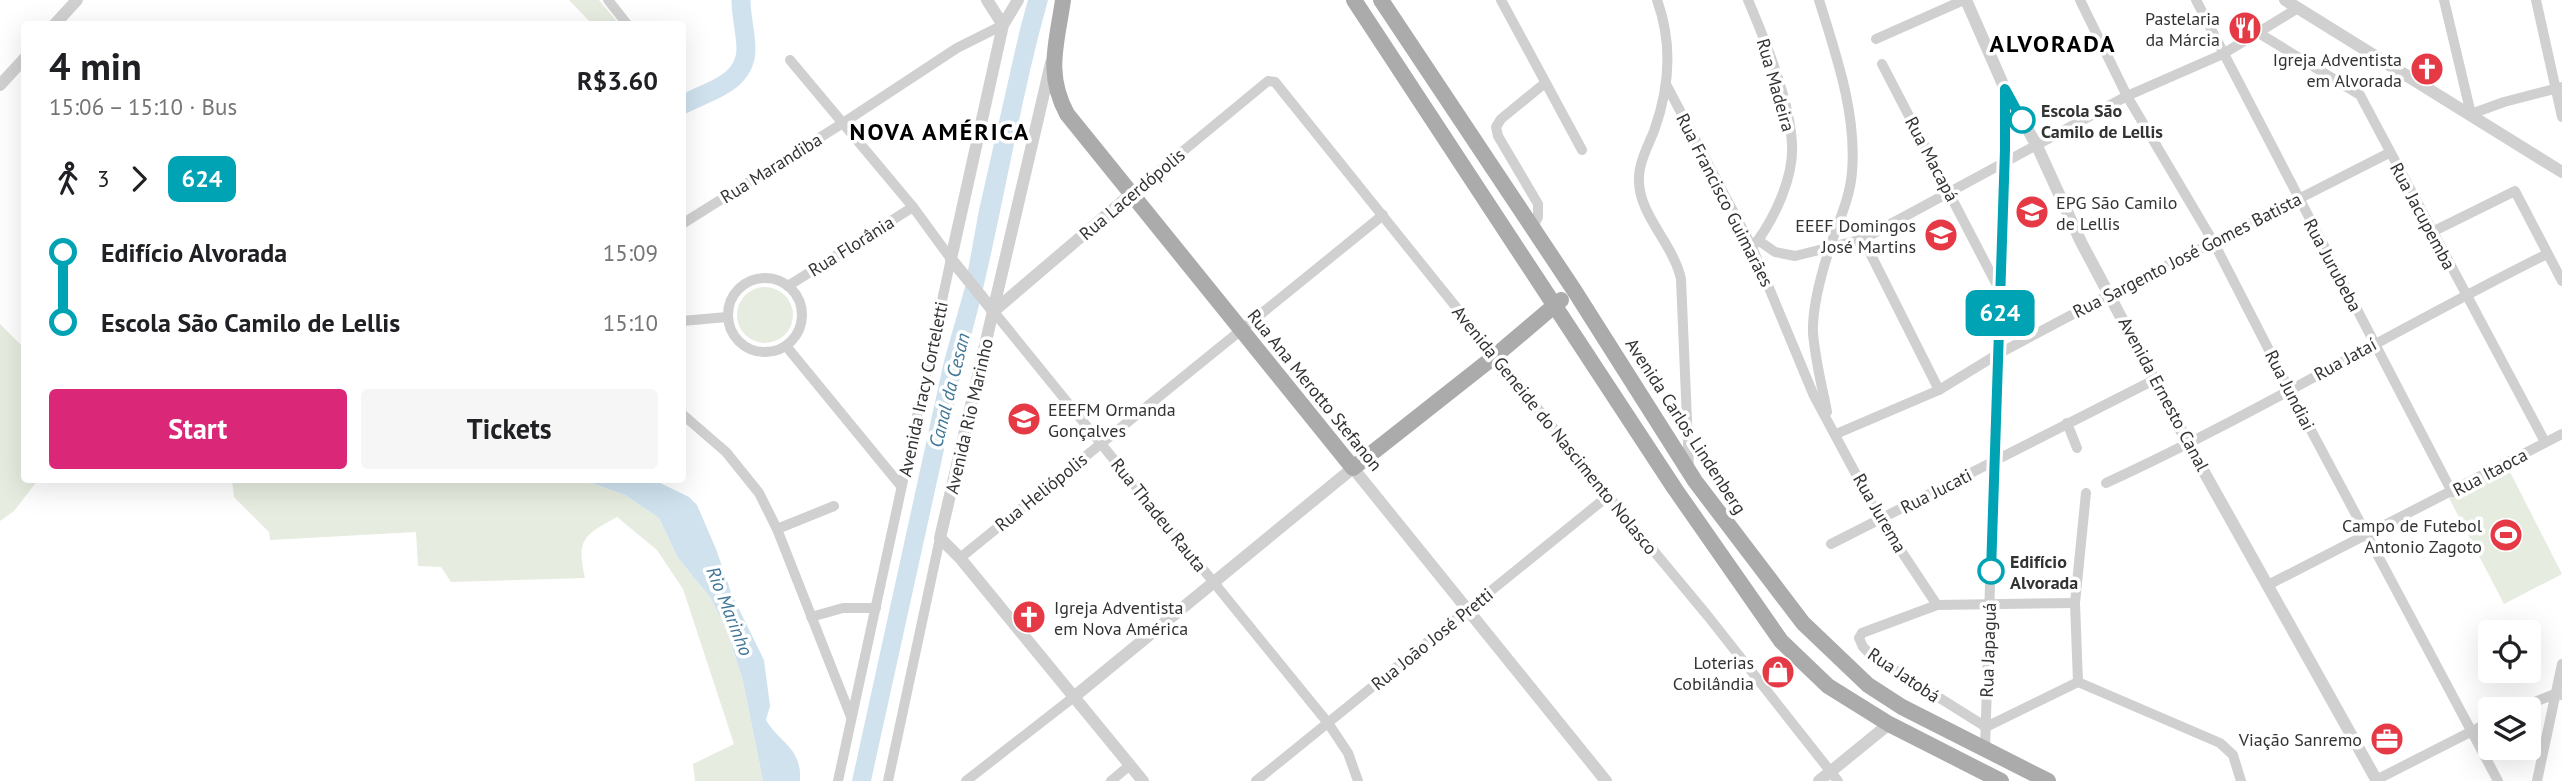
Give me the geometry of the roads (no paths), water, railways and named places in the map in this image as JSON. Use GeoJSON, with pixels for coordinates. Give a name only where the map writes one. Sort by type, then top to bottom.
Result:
{"type":"FeatureCollection","features":[{"type":"Feature","properties":{"kind":"main road","name":"Rua Ana Merotto Stefanon"},"geometry":{"type":"LineString","coordinates":[[1063,0],[1054,53],[1055,85],[1067,114],[1353,468]]}},
{"type":"Feature","properties":{"kind":"main road"},"geometry":{"type":"LineString","coordinates":[[1354,0],[1675,489],[1781,641],[1828,686],[1889,724],[2001,781]]}},
{"type":"Feature","properties":{"kind":"main road","name":"Avenida Carlos Lindenberg"},"geometry":{"type":"LineString","coordinates":[[1381,0],[1574,290],[1689,472],[1803,623],[1879,693],[2048,781]]}},
{"type":"Feature","properties":{"kind":"main road"},"geometry":{"type":"LineString","coordinates":[[1353,468],[1574,290]]}},
{"type":"Feature","properties":{"kind":"street"},"geometry":{"type":"LineString","coordinates":[[58,21],[78,0]]}},
{"type":"Feature","properties":{"kind":"street"},"geometry":{"type":"LineString","coordinates":[[608,0],[625,21]]}},
{"type":"Feature","properties":{"kind":"street"},"geometry":{"type":"LineString","coordinates":[[1501,0],[1582,150]]}},
{"type":"Feature","properties":{"kind":"street","name":"Rua Francisco Guimarães"},"geometry":{"type":"LineString","coordinates":[[1657,0],[1667,41],[1667,86],[1755,244],[1814,396]]}},
{"type":"Feature","properties":{"kind":"street","name":"Rua Madeira"},"geometry":{"type":"LineString","coordinates":[[1748,0],[1788,113],[1792,145],[1789,171],[1782,194],[1755,244]]}},
{"type":"Feature","properties":{"kind":"street","name":"Rua Jurema"},"geometry":{"type":"LineString","coordinates":[[1819,0],[1836,55],[1853,142],[1852,175],[1845,206],[1830,246],[1815,309],[1813,330],[1828,419]]}},
{"type":"Feature","properties":{"kind":"street"},"geometry":{"type":"LineString","coordinates":[[1876,39],[1965,0]]}},
{"type":"Feature","properties":{"kind":"street","name":"Avenida Ernesto Canal"},"geometry":{"type":"LineString","coordinates":[[1965,0],[2005,89],[2037,146],[2076,231],[2154,380],[2376,781]]}},
{"type":"Feature","properties":{"kind":"street","name":"Rua Jundiai"},"geometry":{"type":"LineString","coordinates":[[2080,0],[2127,96],[2214,243],[2497,781]]}},
{"type":"Feature","properties":{"kind":"street","name":"Rua Jurubeba"},"geometry":{"type":"LineString","coordinates":[[2196,0],[2452,492]]}},
{"type":"Feature","properties":{"kind":"street"},"geometry":{"type":"LineString","coordinates":[[2285,0],[2562,172]]}},
{"type":"Feature","properties":{"kind":"street"},"geometry":{"type":"LineString","coordinates":[[2444,0],[2471,114]]}},
{"type":"Feature","properties":{"kind":"street"},"geometry":{"type":"LineString","coordinates":[[2536,0],[2559,88],[2562,117]]}},
{"type":"Feature","properties":{"kind":"street"},"geometry":{"type":"LineString","coordinates":[[989,4],[1016,3]]}},
{"type":"Feature","properties":{"kind":"street","name":"Avenida Iracy Corteletti"},"geometry":{"type":"LineString","coordinates":[[838,781],[1003,25],[1016,3]]}},
{"type":"Feature","properties":{"kind":"street"},"geometry":{"type":"LineString","coordinates":[[989,4],[1003,25]]}},
{"type":"Feature","properties":{"kind":"street"},"geometry":{"type":"LineString","coordinates":[[1755,244],[1795,256],[1863,239],[2127,96],[2223,54],[2298,8]]}},
{"type":"Feature","properties":{"kind":"street","name":"Rua Marandiba"},"geometry":{"type":"LineString","coordinates":[[686,221],[957,48],[1003,25]]}},
{"type":"Feature","properties":{"kind":"street","name":"Rua Jacupemba"},"geometry":{"type":"LineString","coordinates":[[2257,32],[2360,95],[2545,442]]}},
{"type":"Feature","properties":{"kind":"street","name":"Avenida Rio Marinho"},"geometry":{"type":"LineString","coordinates":[[888,781],[940,538],[1054,53]]}},
{"type":"Feature","properties":{"kind":"street","name":"Rua Thadeu Rauta"},"geometry":{"type":"LineString","coordinates":[[790,60],[913,207],[951,260],[1328,723],[1348,753],[1358,781]]}},
{"type":"Feature","properties":{"kind":"street"},"geometry":{"type":"LineString","coordinates":[[0,85],[21,62]]}},
{"type":"Feature","properties":{"kind":"street","name":"Rua Macapá"},"geometry":{"type":"LineString","coordinates":[[1882,64],[2000,292]]}},
{"type":"Feature","properties":{"kind":"street","name":"Rua Lacerdópolis"},"geometry":{"type":"LineString","coordinates":[[994,312],[1131,194],[1272,81]]}},
{"type":"Feature","properties":{"kind":"street","name":"Avenida Geneide do Nascimento Nolasco"},"geometry":{"type":"LineString","coordinates":[[1272,81],[1707,615],[1834,776]]}},
{"type":"Feature","properties":{"kind":"street"},"geometry":{"type":"LineString","coordinates":[[1532,230],[1538,217],[1538,204],[1496,127],[1501,119],[1545,83]]}},
{"type":"Feature","properties":{"kind":"street"},"geometry":{"type":"LineString","coordinates":[[1667,86],[1640,169],[1639,186],[1643,201],[1675,259],[1681,279],[1689,472]]}},
{"type":"Feature","properties":{"kind":"street"},"geometry":{"type":"LineString","coordinates":[[2471,114],[2504,102],[2559,88]]}},
{"type":"Feature","properties":{"kind":"street","name":"Rua Japaguá"},"geometry":{"type":"LineString","coordinates":[[1985,750],[2005,162],[2005,89]]}},
{"type":"Feature","properties":{"kind":"street","name":"Rua Sargento José Gomes Batista"},"geometry":{"type":"LineString","coordinates":[[1836,434],[1940,390],[1998,354],[2111,294],[2389,153]]}},
{"type":"Feature","properties":{"kind":"street"},"geometry":{"type":"LineString","coordinates":[[2432,232],[2515,191],[2562,281]]}},
{"type":"Feature","properties":{"kind":"street","name":"Rua Florânia"},"geometry":{"type":"LineString","coordinates":[[788,286],[913,207]]}},
{"type":"Feature","properties":{"kind":"street","name":"Rua Heliópolis"},"geometry":{"type":"LineString","coordinates":[[960,558],[1383,215]]}},
{"type":"Feature","properties":{"kind":"street"},"geometry":{"type":"LineString","coordinates":[[1863,239],[1940,390]]}},
{"type":"Feature","properties":{"kind":"street","name":"Rua Jataí"},"geometry":{"type":"LineString","coordinates":[[2106,483],[2189,445],[2375,342],[2547,254]]}},
{"type":"Feature","properties":{"kind":"street"},"geometry":{"type":"LineString","coordinates":[[768,278],[788,286],[795,293],[802,311],[799,330],[786,345],[765,352],[743,346],[729,328],[727,317],[732,297],[747,282],[768,278]]}},
{"type":"Feature","properties":{"kind":"street"},"geometry":{"type":"LineString","coordinates":[[686,321],[727,317]]}},
{"type":"Feature","properties":{"kind":"street"},"geometry":{"type":"LineString","coordinates":[[786,345],[901,486]]}},
{"type":"Feature","properties":{"kind":"street","name":"Rua Jucati"},"geometry":{"type":"LineString","coordinates":[[1831,544],[2154,380]]}},
{"type":"Feature","properties":{"kind":"street","name":"Rua Jurema"},"geometry":{"type":"LineString","coordinates":[[1814,396],[1880,519],[1937,605]]}},
{"type":"Feature","properties":{"kind":"street"},"geometry":{"type":"LineString","coordinates":[[686,417],[726,452],[759,493],[777,529],[851,718]]}},
{"type":"Feature","properties":{"kind":"street"},"geometry":{"type":"LineString","coordinates":[[2067,424],[2077,448]]}},
{"type":"Feature","properties":{"kind":"street","name":"Rua Itaoca"},"geometry":{"type":"LineString","coordinates":[[2268,585],[2562,434]]}},
{"type":"Feature","properties":{"kind":"street"},"geometry":{"type":"LineString","coordinates":[[966,781],[1075,696],[1353,468]]}},
{"type":"Feature","properties":{"kind":"street","name":"Rua Ana Merotto Stefanon"},"geometry":{"type":"LineString","coordinates":[[1353,468],[1606,781]]}},
{"type":"Feature","properties":{"kind":"street"},"geometry":{"type":"LineString","coordinates":[[2078,682],[2075,603],[2086,493]]}},
{"type":"Feature","properties":{"kind":"street","name":"Rua João José Pretti"},"geometry":{"type":"LineString","coordinates":[[1256,781],[1608,496]]}},
{"type":"Feature","properties":{"kind":"street"},"geometry":{"type":"LineString","coordinates":[[777,529],[834,506]]}},
{"type":"Feature","properties":{"kind":"street"},"geometry":{"type":"LineString","coordinates":[[940,538],[960,558],[1143,781]]}},
{"type":"Feature","properties":{"kind":"street","name":"Rua Jatobá"},"geometry":{"type":"LineString","coordinates":[[1986,727],[1871,655],[1859,638],[1862,634],[1937,605],[2075,603]]}},
{"type":"Feature","properties":{"kind":"street"},"geometry":{"type":"LineString","coordinates":[[811,617],[843,608],[876,608]]}},
{"type":"Feature","properties":{"kind":"street"},"geometry":{"type":"LineString","coordinates":[[2537,781],[2558,694],[2562,664]]}},
{"type":"Feature","properties":{"kind":"street"},"geometry":{"type":"LineString","coordinates":[[1986,727],[2078,682],[2220,743],[2233,755],[2241,781]]}},
{"type":"Feature","properties":{"kind":"street"},"geometry":{"type":"LineString","coordinates":[[2541,700],[2558,694]]}},
{"type":"Feature","properties":{"kind":"street"},"geometry":{"type":"LineString","coordinates":[[1819,781],[1834,776],[1889,724]]}},
{"type":"Feature","properties":{"kind":"street"},"geometry":{"type":"LineString","coordinates":[[2376,781],[2478,728]]}},
{"type":"Feature","properties":{"kind":"street"},"geometry":{"type":"LineString","coordinates":[[1111,781],[1130,765]]}},
{"type":"Feature","properties":{"kind":"water","name":"Canal da Cesan"},"geometry":{"type":"Polygon","coordinates":[[[1028,0],[1048,0],[1025,92],[986,276],[962,368],[871,781],[852,781],[944,361],[965,287],[979,210],[1028,0]]]}},
{"type":"Feature","properties":{"kind":"water"},"geometry":{"type":"Polygon","coordinates":[[[591,483],[660,483],[689,497],[697,505],[732,595],[764,660],[770,706],[766,720],[798,760],[800,781],[763,781],[743,681],[727,630],[710,597],[678,558],[659,518],[625,495],[591,483]]]}},
{"type":"Feature","properties":{"kind":"waterway","name":"Rio Marinho"},"geometry":{"type":"LineString","coordinates":[[686,103],[732,79],[744,62],[746,50],[741,0]]}},
{"type":"Feature","properties":{"kind":"place","name":"Pastelaria da Márcia"},"geometry":{"type":"Point","coordinates":[2245,28]}},
{"type":"Feature","properties":{"kind":"place","name":"Igreja Adventista em Alvorada"},"geometry":{"type":"Point","coordinates":[2427,69]}},
{"type":"Feature","properties":{"kind":"place","name":"Escola São Camilo de Lellis"},"geometry":{"type":"Point","coordinates":[2022,120]}},
{"type":"Feature","properties":{"kind":"place","name":"EPG São Camilo de Lellis"},"geometry":{"type":"Point","coordinates":[2032,212]}},
{"type":"Feature","properties":{"kind":"place","name":"EEEF Domingos José Martins"},"geometry":{"type":"Point","coordinates":[1941,235]}},
{"type":"Feature","properties":{"kind":"place","name":"EEEFM Ormanda Gonçalves"},"geometry":{"type":"Point","coordinates":[1024,419]}},
{"type":"Feature","properties":{"kind":"place","name":"Campo de Futebol Antonio Zagoto"},"geometry":{"type":"Point","coordinates":[2506,535]}},
{"type":"Feature","properties":{"kind":"place","name":"Edifício Alvorada"},"geometry":{"type":"Point","coordinates":[1991,571]}},
{"type":"Feature","properties":{"kind":"place","name":"Igreja Adventista em Nova América"},"geometry":{"type":"Point","coordinates":[1029,617]}},
{"type":"Feature","properties":{"kind":"place","name":"Loterias Cobilândia"},"geometry":{"type":"Point","coordinates":[1778,672]}},
{"type":"Feature","properties":{"kind":"place","name":"Viação Sanremo"},"geometry":{"type":"Point","coordinates":[2387,739]}},
{"type":"Feature","properties":{"kind":"district","name":"ALVORADA"},"geometry":{"type":"Point","coordinates":[2053,43]}},
{"type":"Feature","properties":{"kind":"district","name":"NOVA AMÉRICA"},"geometry":{"type":"Point","coordinates":[940,131]}}]}
